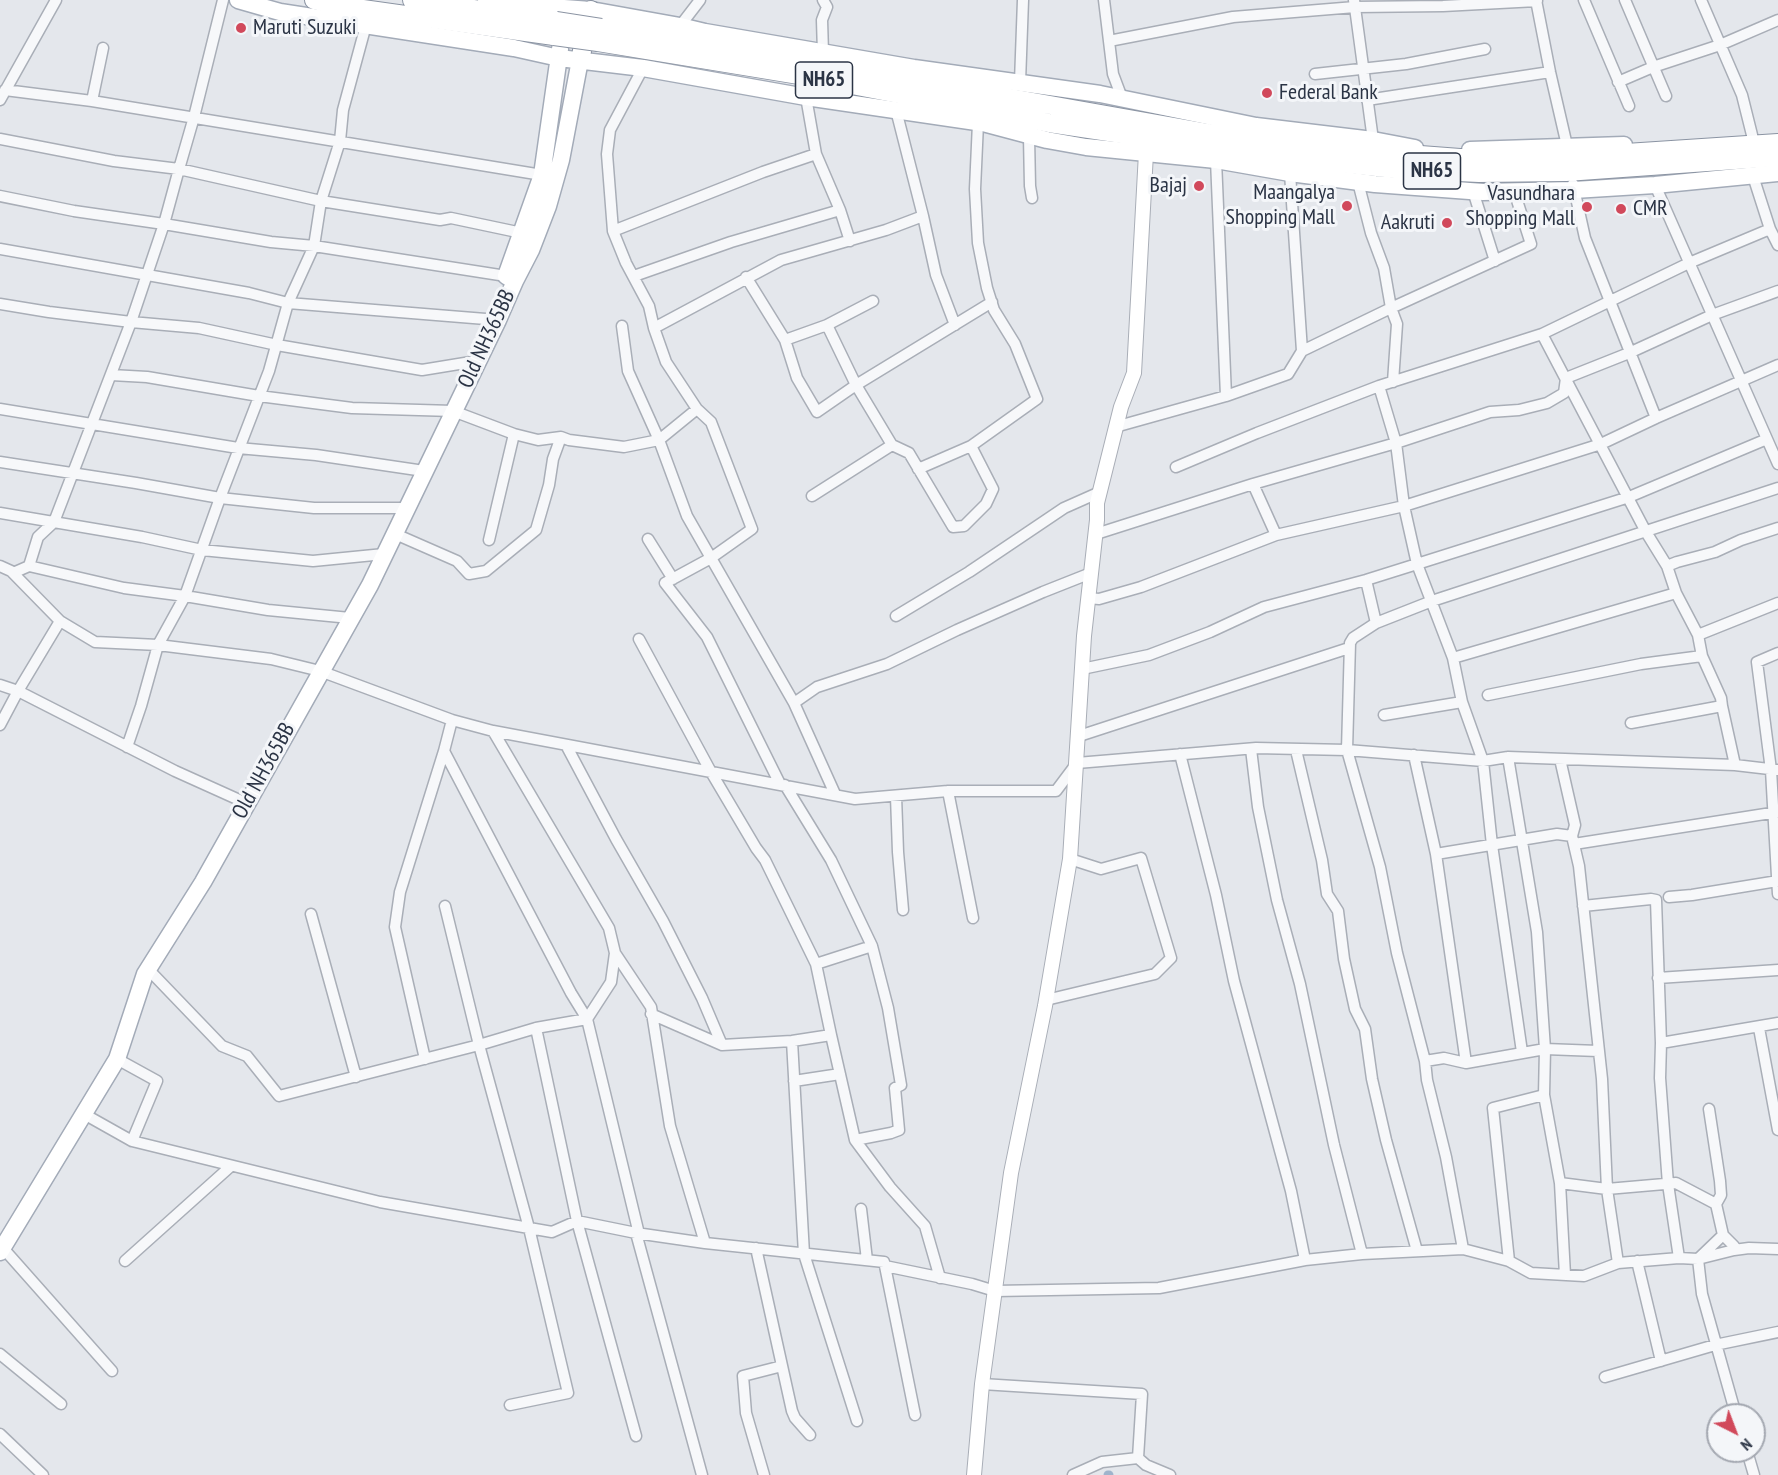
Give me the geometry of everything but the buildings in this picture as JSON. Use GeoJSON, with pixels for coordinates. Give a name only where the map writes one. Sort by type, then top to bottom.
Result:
{"type":"FeatureCollection","features":[{"type":"Feature","properties":{"kind":"highway","name":"NH65"},"geometry":{"type":"LineString","coordinates":[[314,0],[335,5],[562,17]]}},
{"type":"Feature","properties":{"kind":"highway","name":"NH65"},"geometry":{"type":"LineString","coordinates":[[412,0],[562,17],[599,35],[805,76],[1088,130],[1255,154],[1395,170],[1479,173],[1566,172],[1778,157]]}},
{"type":"Feature","properties":{"kind":"highway"},"geometry":{"type":"LineString","coordinates":[[580,60],[591,5]]}},
{"type":"Feature","properties":{"kind":"highway","name":"NH65"},"geometry":{"type":"LineString","coordinates":[[1088,130],[1208,133],[1341,149],[1460,158],[1550,158],[1778,143]]}},
{"type":"Feature","properties":{"kind":"main road"},"geometry":{"type":"LineString","coordinates":[[238,0],[280,12],[978,123],[1029,137],[1049,123],[1088,130],[1146,153],[1216,160],[1358,182],[1473,191],[1514,191],[1573,186],[1655,185],[1778,173]]}},
{"type":"Feature","properties":{"kind":"main road"},"geometry":{"type":"LineString","coordinates":[[486,0],[562,17],[591,5],[705,32],[823,53],[914,68],[1053,86],[1256,126],[1373,140],[1418,148],[1463,150],[1567,148],[1701,143],[1778,136]]}},
{"type":"Feature","properties":{"kind":"main road","name":"Old NH365BB"},"geometry":{"type":"LineString","coordinates":[[2,1250],[117,1059],[145,974],[203,882],[370,585],[393,533],[498,320],[522,233],[542,175],[559,58],[562,17]]}},
{"type":"Feature","properties":{"kind":"main road","name":"Old NH365BB"},"geometry":{"type":"LineString","coordinates":[[510,278],[531,250],[548,206],[561,160],[580,60]]}},
{"type":"Feature","properties":{"kind":"street"},"geometry":{"type":"LineString","coordinates":[[56,0],[2,95],[92,101],[542,175]]}},
{"type":"Feature","properties":{"kind":"street"},"geometry":{"type":"LineString","coordinates":[[29,566],[38,537],[54,522],[147,276],[194,117],[223,0]]}},
{"type":"Feature","properties":{"kind":"street"},"geometry":{"type":"LineString","coordinates":[[680,26],[700,0]]}},
{"type":"Feature","properties":{"kind":"street"},"geometry":{"type":"LineString","coordinates":[[823,0],[827,7],[822,20],[823,53]]}},
{"type":"Feature","properties":{"kind":"street"},"geometry":{"type":"LineString","coordinates":[[1020,82],[1023,0]]}},
{"type":"Feature","properties":{"kind":"street"},"geometry":{"type":"LineString","coordinates":[[1104,0],[1113,74],[1122,99]]}},
{"type":"Feature","properties":{"kind":"street"},"geometry":{"type":"LineString","coordinates":[[1109,41],[1233,17],[1354,4],[1443,6],[1536,0],[1567,148]]}},
{"type":"Feature","properties":{"kind":"street"},"geometry":{"type":"LineString","coordinates":[[1584,0],[1629,106]]}},
{"type":"Feature","properties":{"kind":"street"},"geometry":{"type":"LineString","coordinates":[[1625,0],[1666,96]]}},
{"type":"Feature","properties":{"kind":"street"},"geometry":{"type":"LineString","coordinates":[[1701,0],[1742,95],[1753,139]]}},
{"type":"Feature","properties":{"kind":"street"},"geometry":{"type":"LineString","coordinates":[[1354,4],[1373,140]]}},
{"type":"Feature","properties":{"kind":"street"},"geometry":{"type":"LineString","coordinates":[[1618,82],[1653,67],[1720,45],[1778,20]]}},
{"type":"Feature","properties":{"kind":"street"},"geometry":{"type":"LineString","coordinates":[[127,747],[158,645],[185,596],[277,345],[288,303],[314,246],[321,201],[340,141],[343,110],[366,25]]}},
{"type":"Feature","properties":{"kind":"street"},"geometry":{"type":"LineString","coordinates":[[92,101],[103,48]]}},
{"type":"Feature","properties":{"kind":"street"},"geometry":{"type":"LineString","coordinates":[[1315,74],[1406,64],[1485,49]]}},
{"type":"Feature","properties":{"kind":"street"},"geometry":{"type":"LineString","coordinates":[[643,68],[610,130],[607,154],[613,231],[626,264],[649,306],[666,362],[697,410],[711,422],[752,529],[711,558],[665,583],[707,637],[783,785],[831,860],[872,946],[888,1008],[901,1085],[895,1088],[899,1130],[891,1134],[855,1140]]}},
{"type":"Feature","properties":{"kind":"street"},"geometry":{"type":"LineString","coordinates":[[1367,100],[1550,72]]}},
{"type":"Feature","properties":{"kind":"street"},"geometry":{"type":"LineString","coordinates":[[806,97],[816,154],[840,210],[850,241]]}},
{"type":"Feature","properties":{"kind":"street"},"geometry":{"type":"LineString","coordinates":[[896,110],[936,275],[955,325]]}},
{"type":"Feature","properties":{"kind":"street"},"geometry":{"type":"LineString","coordinates":[[918,469],[971,446],[1037,399],[1014,344],[994,310],[978,243],[975,189],[978,123]]}},
{"type":"Feature","properties":{"kind":"street"},"geometry":{"type":"LineString","coordinates":[[1029,137],[1032,198]]}},
{"type":"Feature","properties":{"kind":"street"},"geometry":{"type":"LineString","coordinates":[[0,139],[114,161],[179,168],[321,201],[440,220],[451,218],[522,233]]}},
{"type":"Feature","properties":{"kind":"street"},"geometry":{"type":"LineString","coordinates":[[974,1475],[982,1384],[1011,1173],[1046,1000],[1070,859],[1082,669],[1100,492],[1121,406],[1134,373],[1146,153]]}},
{"type":"Feature","properties":{"kind":"street"},"geometry":{"type":"LineString","coordinates":[[613,231],[763,172],[816,154]]}},
{"type":"Feature","properties":{"kind":"street"},"geometry":{"type":"LineString","coordinates":[[1216,160],[1226,396]]}},
{"type":"Feature","properties":{"kind":"street"},"geometry":{"type":"LineString","coordinates":[[1290,173],[1302,351]]}},
{"type":"Feature","properties":{"kind":"street"},"geometry":{"type":"LineString","coordinates":[[1753,176],[1770,229],[1778,245]]}},
{"type":"Feature","properties":{"kind":"street"},"geometry":{"type":"LineString","coordinates":[[1358,182],[1371,233],[1384,268],[1391,308],[1397,324],[1393,382]]}},
{"type":"Feature","properties":{"kind":"street"},"geometry":{"type":"LineString","coordinates":[[1655,185],[1778,464]]}},
{"type":"Feature","properties":{"kind":"street"},"geometry":{"type":"LineString","coordinates":[[1573,186],[1585,238],[1656,418]]}},
{"type":"Feature","properties":{"kind":"street"},"geometry":{"type":"LineString","coordinates":[[1473,191],[1495,261]]}},
{"type":"Feature","properties":{"kind":"street"},"geometry":{"type":"LineString","coordinates":[[1115,427],[1226,396],[1288,374],[1302,351],[1531,244],[1514,191]]}},
{"type":"Feature","properties":{"kind":"street"},"geometry":{"type":"LineString","coordinates":[[0,196],[74,211],[270,242],[314,246],[510,278]]}},
{"type":"Feature","properties":{"kind":"street"},"geometry":{"type":"LineString","coordinates":[[634,276],[730,242],[840,210]]}},
{"type":"Feature","properties":{"kind":"street"},"geometry":{"type":"LineString","coordinates":[[654,328],[780,260],[850,241],[923,216]]}},
{"type":"Feature","properties":{"kind":"street"},"geometry":{"type":"LineString","coordinates":[[1176,467],[1379,386],[1542,334],[1689,263],[1770,229]]}},
{"type":"Feature","properties":{"kind":"street"},"geometry":{"type":"LineString","coordinates":[[0,249],[249,293],[288,303],[498,320]]}},
{"type":"Feature","properties":{"kind":"street"},"geometry":{"type":"LineString","coordinates":[[746,277],[786,340],[797,378],[817,412],[856,385],[992,302]]}},
{"type":"Feature","properties":{"kind":"street"},"geometry":{"type":"LineString","coordinates":[[1566,378],[1629,353],[1712,315],[1778,291]]}},
{"type":"Feature","properties":{"kind":"street"},"geometry":{"type":"LineString","coordinates":[[786,340],[827,325],[873,302]]}},
{"type":"Feature","properties":{"kind":"street"},"geometry":{"type":"LineString","coordinates":[[0,304],[131,322],[199,328],[277,345],[422,370],[477,361]]}},
{"type":"Feature","properties":{"kind":"street"},"geometry":{"type":"LineString","coordinates":[[827,325],[856,385],[892,445],[909,453],[952,528],[964,525],[986,504],[993,489],[971,446]]}},
{"type":"Feature","properties":{"kind":"street"},"geometry":{"type":"LineString","coordinates":[[622,326],[628,371],[659,440],[687,516],[794,703],[835,794]]}},
{"type":"Feature","properties":{"kind":"street"},"geometry":{"type":"LineString","coordinates":[[1542,334],[1646,532],[1667,566],[1676,593],[1698,635],[1702,656],[1721,698],[1735,765]]}},
{"type":"Feature","properties":{"kind":"street"},"geometry":{"type":"LineString","coordinates":[[1088,598],[1099,599],[1141,587],[1276,535],[1404,506],[1601,444],[1778,365]]}},
{"type":"Feature","properties":{"kind":"street"},"geometry":{"type":"LineString","coordinates":[[111,375],[147,377],[259,396],[352,408],[453,411],[514,434],[538,440],[561,437],[624,447],[659,440],[697,410]]}},
{"type":"Feature","properties":{"kind":"street"},"geometry":{"type":"LineString","coordinates":[[1096,534],[1253,484],[1396,443],[1490,412],[1519,410],[1547,403],[1564,393],[1566,378]]}},
{"type":"Feature","properties":{"kind":"street"},"geometry":{"type":"LineString","coordinates":[[1379,386],[1396,443],[1404,506],[1417,564],[1453,658],[1462,702],[1483,761],[1492,845],[1522,1052]]}},
{"type":"Feature","properties":{"kind":"street"},"geometry":{"type":"LineString","coordinates":[[0,409],[238,447],[424,471]]}},
{"type":"Feature","properties":{"kind":"street"},"geometry":{"type":"LineString","coordinates":[[489,540],[514,434]]}},
{"type":"Feature","properties":{"kind":"street"},"geometry":{"type":"LineString","coordinates":[[393,533],[457,561],[469,574],[486,571],[536,530],[549,485],[553,459],[561,437]]}},
{"type":"Feature","properties":{"kind":"street"},"geometry":{"type":"LineString","coordinates":[[1082,669],[1149,655],[1210,632],[1264,607],[1366,580],[1629,497],[1767,439]]}},
{"type":"Feature","properties":{"kind":"street"},"geometry":{"type":"LineString","coordinates":[[812,496],[892,445]]}},
{"type":"Feature","properties":{"kind":"street"},"geometry":{"type":"LineString","coordinates":[[0,462],[220,498],[314,508],[407,508]]}},
{"type":"Feature","properties":{"kind":"street"},"geometry":{"type":"LineString","coordinates":[[1253,484],[1276,535]]}},
{"type":"Feature","properties":{"kind":"street"},"geometry":{"type":"LineString","coordinates":[[1463,1249],[1446,1158],[1427,1080],[1425,1061],[1397,953],[1380,867],[1347,750],[1349,648],[1353,638],[1376,623],[1432,601],[1778,488]]}},
{"type":"Feature","properties":{"kind":"street"},"geometry":{"type":"LineString","coordinates":[[896,616],[969,572],[1064,508],[1100,492]]}},
{"type":"Feature","properties":{"kind":"street"},"geometry":{"type":"LineString","coordinates":[[0,513],[202,550],[313,561],[384,554]]}},
{"type":"Feature","properties":{"kind":"street"},"geometry":{"type":"LineString","coordinates":[[1667,566],[1715,552],[1741,540],[1778,528]]}},
{"type":"Feature","properties":{"kind":"street"},"geometry":{"type":"LineString","coordinates":[[648,539],[673,579]]}},
{"type":"Feature","properties":{"kind":"street"},"geometry":{"type":"LineString","coordinates":[[0,566],[13,573],[60,621],[95,642],[158,645],[271,659],[320,671],[452,720],[493,731],[855,799],[948,791],[1029,789],[1056,791],[1077,763],[1251,749],[1347,750],[1483,761],[1508,757],[1735,765],[1774,770]]}},
{"type":"Feature","properties":{"kind":"street"},"geometry":{"type":"LineString","coordinates":[[13,573],[29,566],[124,588],[268,610],[350,618]]}},
{"type":"Feature","properties":{"kind":"street"},"geometry":{"type":"LineString","coordinates":[[794,703],[816,687],[887,664],[957,630],[1091,573]]}},
{"type":"Feature","properties":{"kind":"street"},"geometry":{"type":"LineString","coordinates":[[1366,580],[1376,623]]}},
{"type":"Feature","properties":{"kind":"street"},"geometry":{"type":"LineString","coordinates":[[1453,658],[1676,593]]}},
{"type":"Feature","properties":{"kind":"street"},"geometry":{"type":"LineString","coordinates":[[1698,635],[1778,603]]}},
{"type":"Feature","properties":{"kind":"street"},"geometry":{"type":"LineString","coordinates":[[0,725],[60,621]]}},
{"type":"Feature","properties":{"kind":"street"},"geometry":{"type":"LineString","coordinates":[[639,639],[711,772],[765,860],[816,964],[855,1140],[890,1187],[925,1226],[940,1278]]}},
{"type":"Feature","properties":{"kind":"street"},"geometry":{"type":"LineString","coordinates":[[1079,736],[1349,648]]}},
{"type":"Feature","properties":{"kind":"street"},"geometry":{"type":"LineString","coordinates":[[1778,653],[1757,662],[1774,770],[1778,894]]}},
{"type":"Feature","properties":{"kind":"street"},"geometry":{"type":"LineString","coordinates":[[1488,695],[1641,664],[1702,656]]}},
{"type":"Feature","properties":{"kind":"street"},"geometry":{"type":"LineString","coordinates":[[0,685],[18,691],[127,747],[246,803]]}},
{"type":"Feature","properties":{"kind":"street"},"geometry":{"type":"LineString","coordinates":[[1384,715],[1462,702]]}},
{"type":"Feature","properties":{"kind":"street"},"geometry":{"type":"LineString","coordinates":[[1630,723],[1722,706]]}},
{"type":"Feature","properties":{"kind":"street"},"geometry":{"type":"LineString","coordinates":[[424,1059],[394,927],[400,892],[452,720]]}},
{"type":"Feature","properties":{"kind":"street"},"geometry":{"type":"LineString","coordinates":[[493,731],[609,928],[615,953],[651,1007],[670,1126],[705,1243]]}},
{"type":"Feature","properties":{"kind":"street"},"geometry":{"type":"LineString","coordinates":[[566,745],[663,921],[702,998],[722,1045]]}},
{"type":"Feature","properties":{"kind":"street"},"geometry":{"type":"LineString","coordinates":[[1251,749],[1258,807],[1277,900],[1300,984],[1334,1145],[1362,1254]]}},
{"type":"Feature","properties":{"kind":"street"},"geometry":{"type":"LineString","coordinates":[[1296,750],[1322,860],[1327,894],[1338,911],[1344,959],[1355,1009],[1365,1029],[1372,1079],[1386,1140],[1417,1251]]}},
{"type":"Feature","properties":{"kind":"street"},"geometry":{"type":"LineString","coordinates":[[444,751],[571,993],[587,1019],[637,1233],[702,1475]]}},
{"type":"Feature","properties":{"kind":"street"},"geometry":{"type":"LineString","coordinates":[[1180,754],[1216,895],[1234,981],[1291,1191],[1305,1260]]}},
{"type":"Feature","properties":{"kind":"street"},"geometry":{"type":"LineString","coordinates":[[1414,755],[1436,854],[1466,1063]]}},
{"type":"Feature","properties":{"kind":"street"},"geometry":{"type":"LineString","coordinates":[[1508,757],[1537,932],[1545,1049],[1544,1095],[1560,1183],[1565,1275]]}},
{"type":"Feature","properties":{"kind":"street"},"geometry":{"type":"LineString","coordinates":[[1560,759],[1575,825],[1573,840],[1579,866],[1602,1079],[1607,1189],[1618,1263]]}},
{"type":"Feature","properties":{"kind":"street"},"geometry":{"type":"LineString","coordinates":[[948,791],[973,918]]}},
{"type":"Feature","properties":{"kind":"street"},"geometry":{"type":"LineString","coordinates":[[896,796],[903,910]]}},
{"type":"Feature","properties":{"kind":"street"},"geometry":{"type":"LineString","coordinates":[[1436,854],[1521,838],[1557,834],[1573,840],[1775,813]]}},
{"type":"Feature","properties":{"kind":"street"},"geometry":{"type":"LineString","coordinates":[[1046,1000],[1155,974],[1170,958],[1141,858],[1101,869],[1070,859]]}},
{"type":"Feature","properties":{"kind":"street"},"geometry":{"type":"LineString","coordinates":[[1670,897],[1777,881]]}},
{"type":"Feature","properties":{"kind":"street"},"geometry":{"type":"LineString","coordinates":[[1583,906],[1656,900],[1660,1078],[1668,1184],[1679,1258]]}},
{"type":"Feature","properties":{"kind":"street"},"geometry":{"type":"LineString","coordinates":[[445,906],[478,1045],[529,1228],[568,1394],[510,1405]]}},
{"type":"Feature","properties":{"kind":"street"},"geometry":{"type":"LineString","coordinates":[[311,914],[356,1077]]}},
{"type":"Feature","properties":{"kind":"street"},"geometry":{"type":"LineString","coordinates":[[816,964],[872,946]]}},
{"type":"Feature","properties":{"kind":"street"},"geometry":{"type":"LineString","coordinates":[[148,969],[222,1046],[247,1056],[279,1096],[536,1028],[587,1019],[611,982],[615,953]]}},
{"type":"Feature","properties":{"kind":"street"},"geometry":{"type":"LineString","coordinates":[[1658,978],[1778,970]]}},
{"type":"Feature","properties":{"kind":"street"},"geometry":{"type":"LineString","coordinates":[[611,982],[632,979]]}},
{"type":"Feature","properties":{"kind":"street"},"geometry":{"type":"LineString","coordinates":[[651,1014],[722,1045],[792,1041],[831,1035]]}},
{"type":"Feature","properties":{"kind":"street"},"geometry":{"type":"LineString","coordinates":[[1661,1043],[1778,1023]]}},
{"type":"Feature","properties":{"kind":"street"},"geometry":{"type":"LineString","coordinates":[[536,1028],[577,1221],[636,1436]]}},
{"type":"Feature","properties":{"kind":"street"},"geometry":{"type":"LineString","coordinates":[[1759,1028],[1778,1130]]}},
{"type":"Feature","properties":{"kind":"street"},"geometry":{"type":"LineString","coordinates":[[792,1041],[804,1254],[857,1421]]}},
{"type":"Feature","properties":{"kind":"street"},"geometry":{"type":"LineString","coordinates":[[1425,1061],[1444,1058],[1466,1063],[1545,1049],[1598,1051]]}},
{"type":"Feature","properties":{"kind":"street"},"geometry":{"type":"LineString","coordinates":[[117,1059],[157,1081],[132,1142]]}},
{"type":"Feature","properties":{"kind":"street"},"geometry":{"type":"LineString","coordinates":[[794,1081],[840,1074]]}},
{"type":"Feature","properties":{"kind":"street"},"geometry":{"type":"LineString","coordinates":[[1509,1261],[1493,1108],[1544,1095]]}},
{"type":"Feature","properties":{"kind":"street"},"geometry":{"type":"LineString","coordinates":[[1709,1109],[1720,1180],[1721,1194],[1716,1204],[1723,1235],[1734,1246],[1734,1250]]}},
{"type":"Feature","properties":{"kind":"street"},"geometry":{"type":"LineString","coordinates":[[84,1114],[132,1142],[380,1202],[552,1232],[577,1221],[705,1243],[884,1262],[915,1414]]}},
{"type":"Feature","properties":{"kind":"street"},"geometry":{"type":"LineString","coordinates":[[125,1261],[231,1166]]}},
{"type":"Feature","properties":{"kind":"street"},"geometry":{"type":"LineString","coordinates":[[1560,1183],[1607,1189],[1676,1184],[1716,1204]]}},
{"type":"Feature","properties":{"kind":"street"},"geometry":{"type":"LineString","coordinates":[[861,1209],[867,1260]]}},
{"type":"Feature","properties":{"kind":"street"},"geometry":{"type":"LineString","coordinates":[[1698,1259],[1723,1235]]}},
{"type":"Feature","properties":{"kind":"street"},"geometry":{"type":"LineString","coordinates":[[756,1248],[792,1412],[810,1435]]}},
{"type":"Feature","properties":{"kind":"street"},"geometry":{"type":"LineString","coordinates":[[885,1266],[995,1291],[1159,1288],[1305,1260],[1362,1254],[1463,1249],[1509,1261],[1531,1273],[1584,1276],[1618,1263],[1679,1258],[1698,1259],[1749,1248],[1778,1249]]}},
{"type":"Feature","properties":{"kind":"street"},"geometry":{"type":"LineString","coordinates":[[2,1250],[112,1371]]}},
{"type":"Feature","properties":{"kind":"street"},"geometry":{"type":"LineString","coordinates":[[1698,1259],[1702,1294],[1732,1403]]}},
{"type":"Feature","properties":{"kind":"street"},"geometry":{"type":"LineString","coordinates":[[1637,1261],[1660,1361]]}},
{"type":"Feature","properties":{"kind":"street"},"geometry":{"type":"LineString","coordinates":[[1605,1377],[1715,1345],[1778,1332]]}},
{"type":"Feature","properties":{"kind":"street"},"geometry":{"type":"LineString","coordinates":[[0,1354],[61,1404]]}},
{"type":"Feature","properties":{"kind":"street"},"geometry":{"type":"LineString","coordinates":[[764,1475],[746,1413],[743,1376],[782,1366]]}},
{"type":"Feature","properties":{"kind":"street"},"geometry":{"type":"LineString","coordinates":[[982,1384],[1142,1394],[1137,1458]]}},
{"type":"Feature","properties":{"kind":"street"},"geometry":{"type":"LineString","coordinates":[[0,1434],[43,1475]]}},
{"type":"Feature","properties":{"kind":"street"},"geometry":{"type":"LineString","coordinates":[[1073,1475],[1102,1462],[1137,1458],[1146,1465],[1170,1475]]}},
{"type":"Feature","properties":{"kind":"place","name":"Maruti Suzuki"},"geometry":{"type":"Point","coordinates":[241,28]}},
{"type":"Feature","properties":{"kind":"place","name":"Federal Bank"},"geometry":{"type":"Point","coordinates":[1267,93]}},
{"type":"Feature","properties":{"kind":"place","name":"Bajaj"},"geometry":{"type":"Point","coordinates":[1199,186]}},
{"type":"Feature","properties":{"kind":"place","name":"Maangalya Shopping Mall"},"geometry":{"type":"Point","coordinates":[1347,206]}},
{"type":"Feature","properties":{"kind":"place","name":"Vasundhara Shopping Mall"},"geometry":{"type":"Point","coordinates":[1587,207]}},
{"type":"Feature","properties":{"kind":"place","name":"CMR"},"geometry":{"type":"Point","coordinates":[1621,209]}},
{"type":"Feature","properties":{"kind":"place","name":"Aakruti"},"geometry":{"type":"Point","coordinates":[1447,223]}}]}
